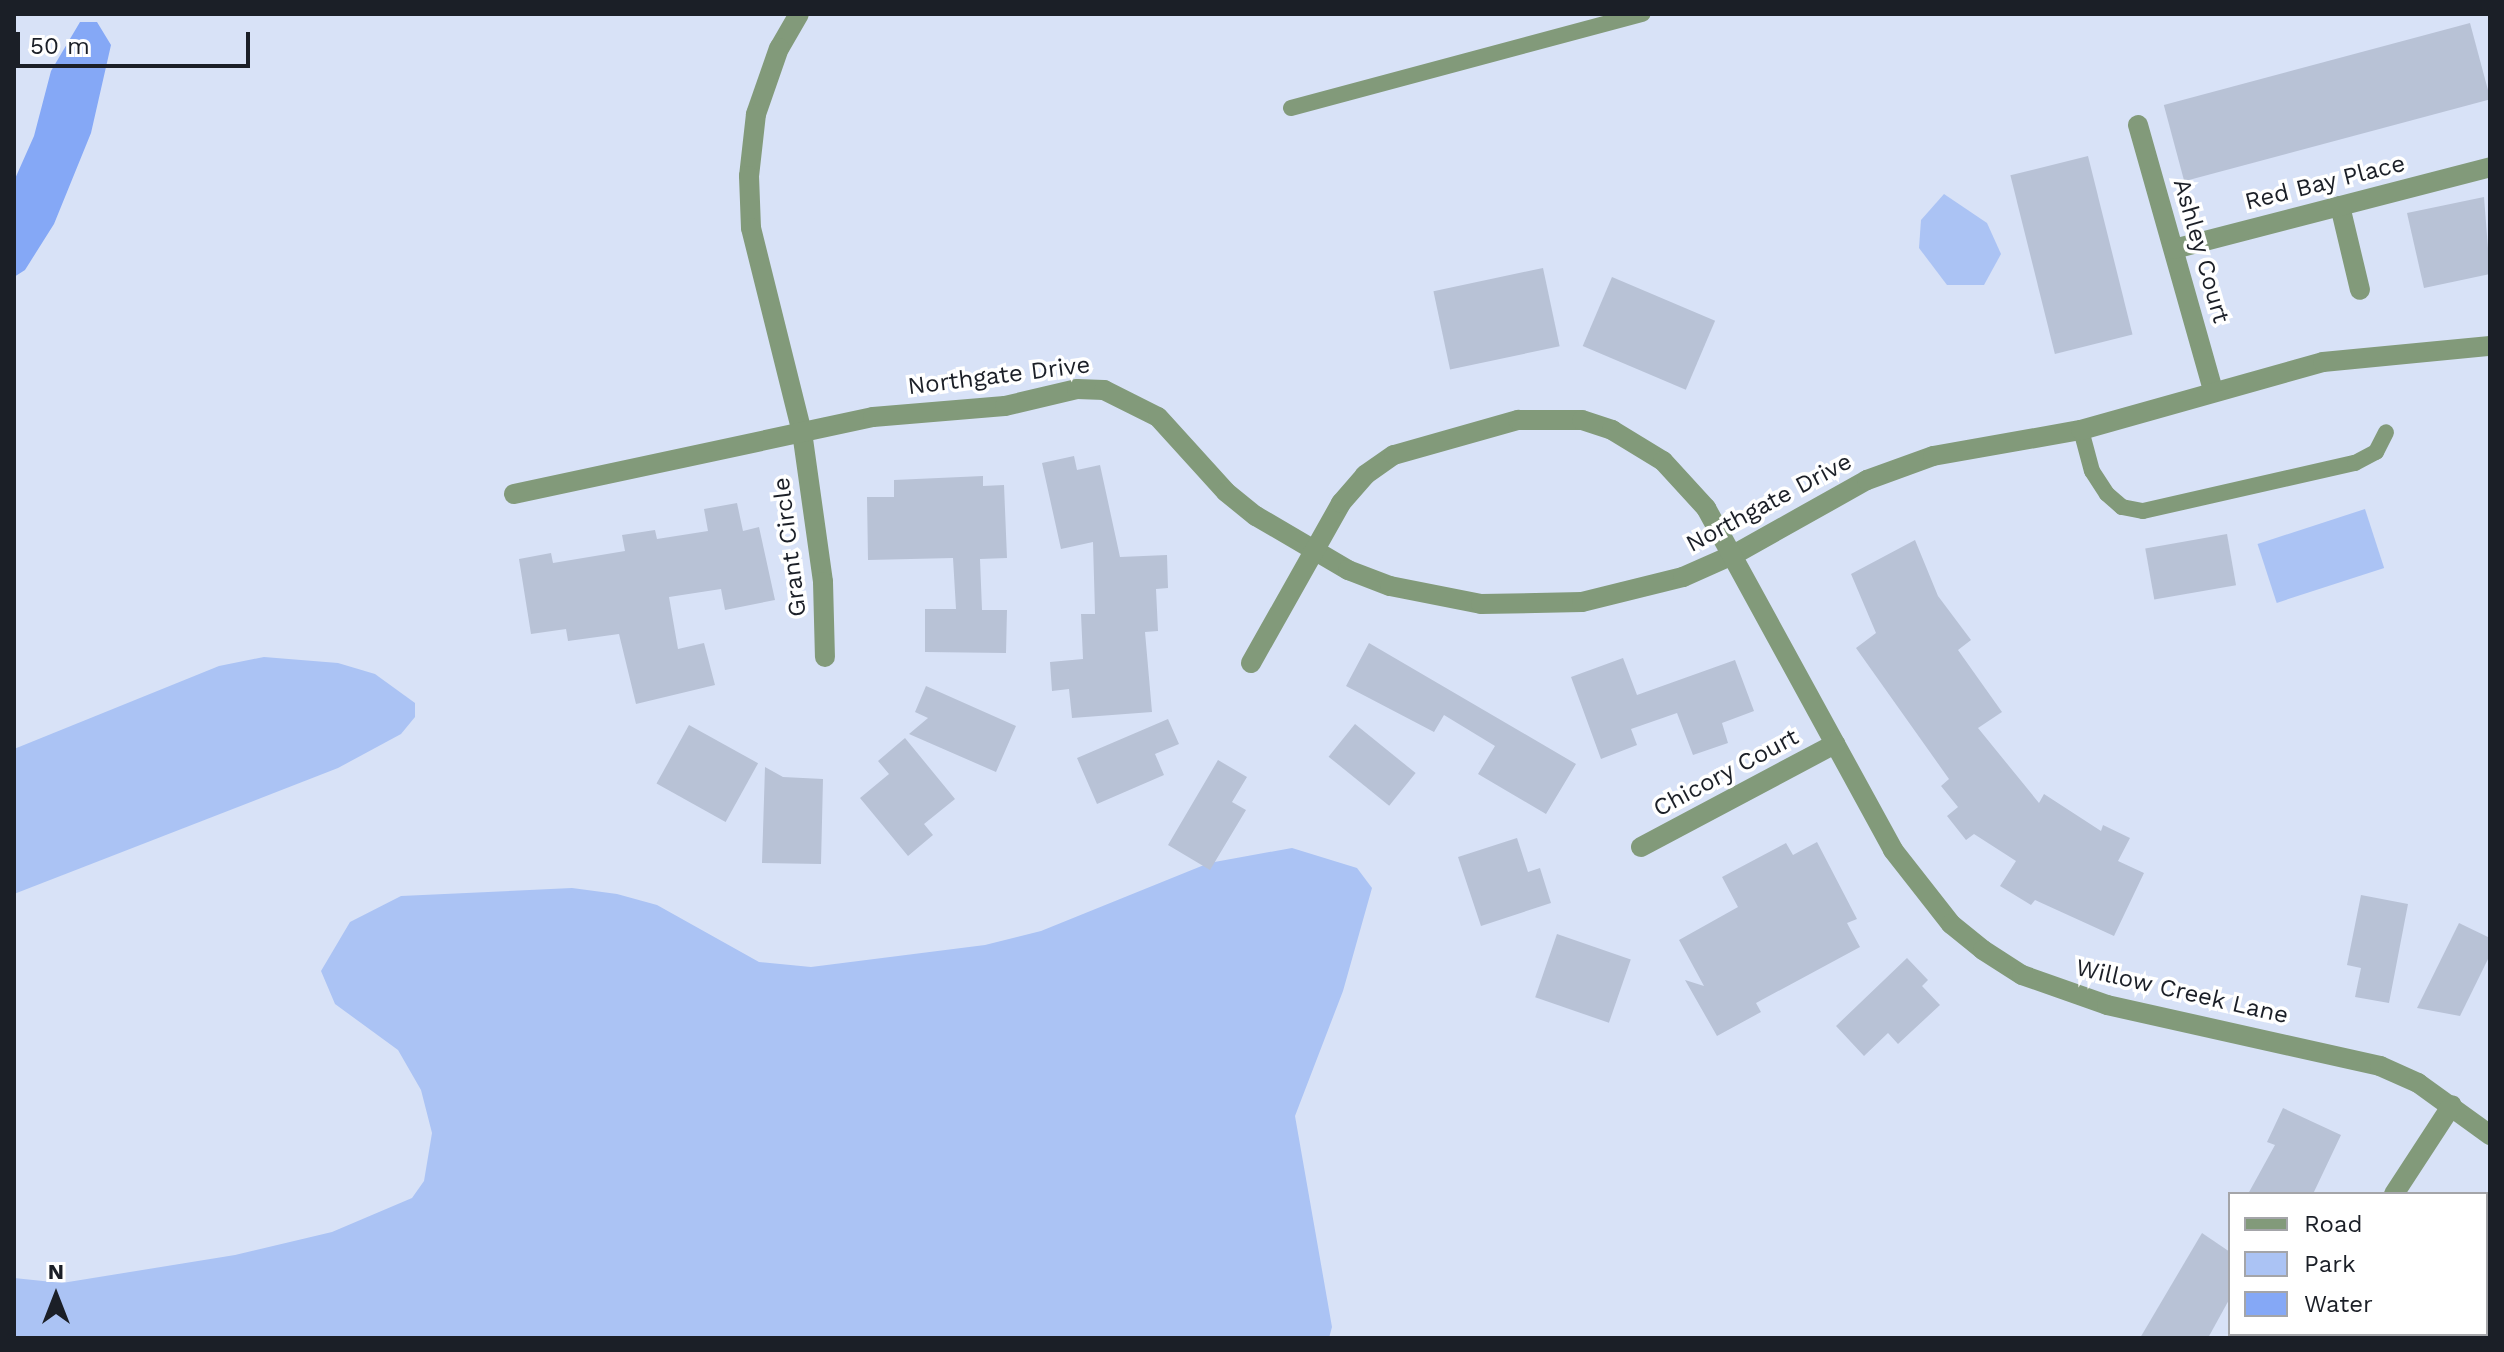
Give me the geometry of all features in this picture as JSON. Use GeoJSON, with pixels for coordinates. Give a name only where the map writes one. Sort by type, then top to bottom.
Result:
{"type":"FeatureCollection","features":[{"type":"Feature","properties":{"kind":"street","name":"Grant Circle"},"geometry":{"type":"LineString","coordinates":[[799,14],[779,48],[756,114],[749,176],[760,278],[802,432],[823,582],[825,657]]}},
{"type":"Feature","properties":{"kind":"street","name":"Ashley Court"},"geometry":{"type":"LineString","coordinates":[[2138,125],[2213,390]]}},
{"type":"Feature","properties":{"kind":"street","name":"Red Bay Place"},"geometry":{"type":"LineString","coordinates":[[2174,249],[2490,167]]}},
{"type":"Feature","properties":{"kind":"street"},"geometry":{"type":"LineString","coordinates":[[2340,206],[2360,290]]}},
{"type":"Feature","properties":{"kind":"street","name":"Northgate Drive"},"geometry":{"type":"LineString","coordinates":[[514,494],[873,417],[1005,406],[1077,389],[1104,390],[1158,417],[1226,492],[1312,551],[1390,586],[1481,604],[1531,606],[1633,592],[1735,554],[1898,467],[2081,430],[2213,390],[2323,362],[2490,346]]}},
{"type":"Feature","properties":{"kind":"street","name":"Willow Creek Lane"},"geometry":{"type":"LineString","coordinates":[[1251,663],[1312,551],[1349,493],[1394,455],[1518,420],[1548,417],[1612,430],[1652,453],[1685,480],[1735,554],[1835,744],[1919,887],[1951,924],[2022,975],[2107,1005],[2339,1054],[2418,1083],[2490,1135]]}},
{"type":"Feature","properties":{"kind":"street","name":"Chicory Court"},"geometry":{"type":"LineString","coordinates":[[1641,847],[1835,744]]}},
{"type":"Feature","properties":{"kind":"street"},"geometry":{"type":"LineString","coordinates":[[2395,1192],[2452,1105]]}},
{"type":"Feature","properties":{"kind":"lane"},"geometry":{"type":"LineString","coordinates":[[1291,108],[1643,14]]}},
{"type":"Feature","properties":{"kind":"lane"},"geometry":{"type":"LineString","coordinates":[[2081,430],[2092,471],[2107,494],[2122,507],[2143,511],[2355,463],[2376,452],[2386,432]]}},
{"type":"Feature","properties":{"kind":"green space"},"geometry":{"type":"Polygon","coordinates":[[[1944,194],[1987,223],[2001,254],[1984,285],[1947,285],[1919,248],[1921,220],[1944,194]]]}},
{"type":"Feature","properties":{"kind":"green space"},"geometry":{"type":"Polygon","coordinates":[[[2365,509],[2384,568],[2277,603],[2258,544],[2365,509]]]}},
{"type":"Feature","properties":{"kind":"green space"},"geometry":{"type":"Polygon","coordinates":[[[264,657],[338,663],[375,674],[415,703],[415,717],[401,734],[338,768],[14,894],[14,749],[219,666],[264,657]]]}},
{"type":"Feature","properties":{"kind":"green space"},"geometry":{"type":"Polygon","coordinates":[[[1292,848],[1357,868],[1372,888],[1343,991],[1295,1116],[1332,1327],[1329,1338],[14,1338],[14,1278],[62,1283],[235,1255],[332,1232],[412,1198],[424,1181],[432,1133],[421,1090],[398,1050],[335,1004],[321,971],[350,922],[401,896],[572,888],[617,894],[657,905],[759,962],[811,967],[985,945],[1041,931],[1209,863],[1292,848]]]}},
{"type":"Feature","properties":{"kind":"water"},"geometry":{"type":"Polygon","coordinates":[[[80,22],[97,22],[111,45],[91,133],[54,224],[25,270],[14,277],[14,181],[34,136],[51,71],[80,22]]]}},
{"type":"Feature","properties":{"kind":"building"},"geometry":{"type":"Polygon","coordinates":[[[2470,23],[2490,99],[2184,181],[2164,105],[2470,23]]]}},
{"type":"Feature","properties":{"kind":"building"},"geometry":{"type":"Polygon","coordinates":[[[2088,156],[2133,335],[2055,354],[2010,175],[2088,156]]]}},
{"type":"Feature","properties":{"kind":"building"},"geometry":{"type":"Polygon","coordinates":[[[2484,197],[2490,274],[2424,288],[2407,213],[2484,197]]]}},
{"type":"Feature","properties":{"kind":"building"},"geometry":{"type":"Polygon","coordinates":[[[1543,268],[1560,346],[1450,370],[1433,291],[1543,268]]]}},
{"type":"Feature","properties":{"kind":"building"},"geometry":{"type":"Polygon","coordinates":[[[1612,277],[1715,321],[1686,390],[1583,346],[1612,277]]]}},
{"type":"Feature","properties":{"kind":"building"},"geometry":{"type":"Polygon","coordinates":[[[1074,456],[1077,470],[1100,465],[1120,557],[1167,555],[1168,588],[1156,589],[1158,631],[1145,632],[1152,712],[1072,718],[1069,689],[1052,691],[1050,662],[1083,659],[1081,614],[1095,614],[1093,542],[1061,549],[1042,463],[1074,456]]]}},
{"type":"Feature","properties":{"kind":"building"},"geometry":{"type":"Polygon","coordinates":[[[983,476],[983,486],[1004,485],[1007,558],[980,559],[982,610],[1007,610],[1006,653],[925,652],[925,609],[956,609],[953,558],[868,560],[867,497],[894,497],[894,480],[983,476]]]}},
{"type":"Feature","properties":{"kind":"building"},"geometry":{"type":"Polygon","coordinates":[[[737,503],[743,531],[759,527],[775,600],[725,610],[721,589],[669,597],[678,649],[704,643],[715,685],[636,704],[619,634],[568,641],[566,629],[531,634],[519,559],[551,553],[553,563],[625,551],[622,535],[655,530],[657,539],[708,531],[704,509],[737,503]]]}},
{"type":"Feature","properties":{"kind":"building"},"geometry":{"type":"Polygon","coordinates":[[[2227,534],[2236,585],[2154,600],[2145,548],[2227,534]]]}},
{"type":"Feature","properties":{"kind":"building"},"geometry":{"type":"Polygon","coordinates":[[[1915,540],[1938,596],[1971,640],[1958,650],[2002,712],[1978,728],[2039,803],[2044,794],[2101,831],[2103,825],[2130,838],[2118,861],[2144,873],[2114,936],[2035,900],[2031,905],[2000,886],[2016,861],[1974,834],[1966,840],[1947,816],[1958,807],[1941,786],[1949,779],[1856,648],[1876,633],[1851,574],[1915,540]]]}},
{"type":"Feature","properties":{"kind":"building"},"geometry":{"type":"Polygon","coordinates":[[[1369,643],[1576,764],[1546,814],[1478,774],[1495,746],[1444,715],[1434,732],[1346,686],[1369,643]]]}},
{"type":"Feature","properties":{"kind":"building"},"geometry":{"type":"Polygon","coordinates":[[[1623,658],[1637,695],[1735,660],[1754,711],[1722,723],[1728,743],[1693,755],[1677,713],[1631,729],[1637,745],[1601,759],[1571,677],[1623,658]]]}},
{"type":"Feature","properties":{"kind":"building"},"geometry":{"type":"Polygon","coordinates":[[[926,686],[1016,726],[996,772],[909,734],[928,718],[915,712],[926,686]]]}},
{"type":"Feature","properties":{"kind":"building"},"geometry":{"type":"Polygon","coordinates":[[[1168,719],[1179,744],[1155,754],[1164,775],[1097,804],[1077,758],[1168,719]]]}},
{"type":"Feature","properties":{"kind":"building"},"geometry":{"type":"Polygon","coordinates":[[[1355,724],[1416,773],[1389,806],[1329,757],[1355,724]]]}},
{"type":"Feature","properties":{"kind":"building"},"geometry":{"type":"Polygon","coordinates":[[[689,725],[758,763],[726,822],[657,784],[689,725]]]}},
{"type":"Feature","properties":{"kind":"building"},"geometry":{"type":"Polygon","coordinates":[[[905,738],[955,799],[924,824],[933,835],[908,856],[860,798],[889,774],[878,761],[905,738]]]}},
{"type":"Feature","properties":{"kind":"building"},"geometry":{"type":"Polygon","coordinates":[[[1218,760],[1247,777],[1232,802],[1246,810],[1210,870],[1168,845],[1218,760]]]}},
{"type":"Feature","properties":{"kind":"building"},"geometry":{"type":"Polygon","coordinates":[[[765,767],[783,777],[823,779],[821,864],[762,863],[765,767]]]}},
{"type":"Feature","properties":{"kind":"building"},"geometry":{"type":"Polygon","coordinates":[[[1517,838],[1528,872],[1540,868],[1551,903],[1481,926],[1458,857],[1517,838]]]}},
{"type":"Feature","properties":{"kind":"building"},"geometry":{"type":"Polygon","coordinates":[[[1817,842],[1857,919],[1847,923],[1860,947],[1756,1003],[1761,1012],[1717,1036],[1685,980],[1704,986],[1679,940],[1738,907],[1722,877],[1786,843],[1793,855],[1817,842]]]}},
{"type":"Feature","properties":{"kind":"building"},"geometry":{"type":"Polygon","coordinates":[[[2361,895],[2408,904],[2389,1003],[2355,997],[2361,968],[2347,965],[2361,895]]]}},
{"type":"Feature","properties":{"kind":"building"},"geometry":{"type":"Polygon","coordinates":[[[2459,923],[2490,938],[2490,955],[2460,1016],[2417,1008],[2459,923]]]}},
{"type":"Feature","properties":{"kind":"building"},"geometry":{"type":"Polygon","coordinates":[[[1557,934],[1631,959],[1609,1023],[1535,997],[1557,934]]]}},
{"type":"Feature","properties":{"kind":"building"},"geometry":{"type":"Polygon","coordinates":[[[1907,958],[1928,980],[1922,986],[1940,1005],[1898,1044],[1888,1033],[1864,1056],[1836,1026],[1907,958]]]}},
{"type":"Feature","properties":{"kind":"building"},"geometry":{"type":"Polygon","coordinates":[[[2283,1108],[2341,1135],[2314,1192],[2249,1192],[2275,1145],[2267,1142],[2283,1108]]]}},
{"type":"Feature","properties":{"kind":"building"},"geometry":{"type":"Polygon","coordinates":[[[2202,1233],[2228,1251],[2228,1302],[2208,1338],[2140,1338],[2202,1233]]]}}]}
